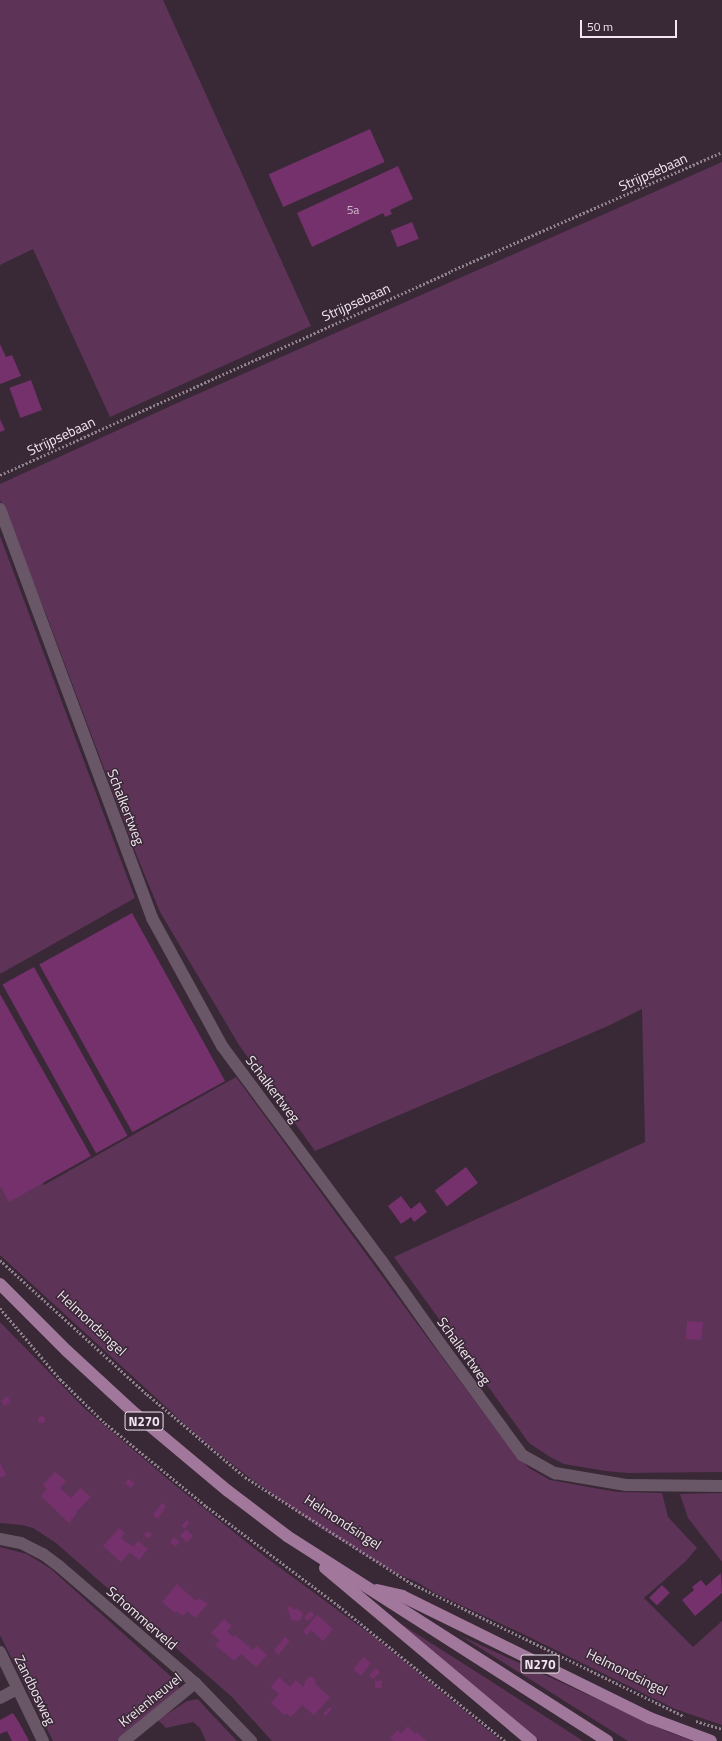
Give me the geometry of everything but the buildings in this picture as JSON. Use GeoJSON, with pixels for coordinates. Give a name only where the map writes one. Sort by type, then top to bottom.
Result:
{"type":"FeatureCollection","features":[{"type":"Feature","properties":{"kind":"main road","name":"N270"},"geometry":{"type":"LineString","coordinates":[[0,1284],[67,1352],[132,1410],[228,1491],[287,1536],[531,1741]]}},
{"type":"Feature","properties":{"kind":"main road","name":"N270"},"geometry":{"type":"LineString","coordinates":[[287,1536],[607,1741]]}},
{"type":"Feature","properties":{"kind":"main road","name":"N270"},"geometry":{"type":"LineString","coordinates":[[369,1589],[402,1596],[650,1718],[711,1741]]}},
{"type":"Feature","properties":{"kind":"street","name":"Schalkertweg"},"geometry":{"type":"LineString","coordinates":[[0,509],[152,918],[222,1046],[381,1260],[444,1350],[522,1455],[555,1473],[626,1485],[722,1486]]}},
{"type":"Feature","properties":{"kind":"street","name":"Schommerveld"},"geometry":{"type":"LineString","coordinates":[[0,1539],[21,1543],[43,1554],[195,1683],[251,1741]]}},
{"type":"Feature","properties":{"kind":"street","name":"Zandbosweg"},"geometry":{"type":"LineString","coordinates":[[0,1652],[43,1741]]}},
{"type":"Feature","properties":{"kind":"street","name":"Kreienheuvel"},"geometry":{"type":"LineString","coordinates":[[124,1741],[195,1683]]}},
{"type":"Feature","properties":{"kind":"street"},"geometry":{"type":"LineString","coordinates":[[0,1698],[17,1689]]}},
{"type":"Feature","properties":{"kind":"path","name":"Strijpsebaan"},"geometry":{"type":"LineString","coordinates":[[0,475],[451,271],[722,152]]}},
{"type":"Feature","properties":{"kind":"path","name":"Helmondsingel"},"geometry":{"type":"LineString","coordinates":[[0,1260],[53,1306],[135,1383],[245,1477],[411,1583],[687,1718]]}},
{"type":"Feature","properties":{"kind":"path"},"geometry":{"type":"LineString","coordinates":[[0,1308],[60,1379],[105,1423],[206,1506],[339,1606],[505,1741]]}},
{"type":"Feature","properties":{"kind":"path"},"geometry":{"type":"LineString","coordinates":[[694,1720],[722,1729]]}},
{"type":"Feature","properties":{"kind":"shaded area"},"geometry":{"type":"Polygon","coordinates":[[[0,0],[163,0],[311,326],[110,417],[33,249],[0,265],[0,0]]]}},
{"type":"Feature","properties":{"kind":"shaded area"},"geometry":{"type":"Polygon","coordinates":[[[722,162],[722,1472],[627,1473],[564,1464],[550,1457],[529,1443],[394,1257],[645,1142],[642,1009],[608,1026],[315,1151],[239,1045],[160,912],[137,856],[46,614],[0,500],[0,484],[175,404],[722,162]]]}},
{"type":"Feature","properties":{"kind":"shaded area"},"geometry":{"type":"Polygon","coordinates":[[[0,536],[135,898],[0,974],[0,536]]]}},
{"type":"Feature","properties":{"kind":"shaded area"},"geometry":{"type":"Polygon","coordinates":[[[236,1077],[429,1340],[508,1445],[529,1468],[550,1480],[618,1492],[662,1493],[668,1517],[697,1548],[686,1561],[644,1598],[693,1647],[722,1621],[722,1725],[675,1709],[521,1633],[435,1593],[417,1582],[393,1572],[317,1526],[250,1478],[200,1438],[0,1255],[0,1126],[9,1121],[44,1185],[236,1077]]]}},
{"type":"Feature","properties":{"kind":"shaded area"},"geometry":{"type":"Polygon","coordinates":[[[0,1322],[85,1409],[176,1486],[264,1556],[377,1639],[501,1741],[272,1741],[232,1697],[56,1543],[33,1528],[22,1525],[0,1523],[0,1322]]]}},
{"type":"Feature","properties":{"kind":"shaded area"},"geometry":{"type":"Polygon","coordinates":[[[722,1493],[722,1562],[688,1518],[680,1494],[722,1493]]]}},
{"type":"Feature","properties":{"kind":"shaded area"},"geometry":{"type":"Polygon","coordinates":[[[0,1547],[27,1554],[51,1569],[175,1680],[179,1688],[177,1691],[117,1741],[53,1741],[0,1635],[0,1547]]]}},
{"type":"Feature","properties":{"kind":"shaded area"},"geometry":{"type":"Polygon","coordinates":[[[382,1612],[486,1678],[583,1741],[539,1741],[382,1612]]]}},
{"type":"Feature","properties":{"kind":"shaded area"},"geometry":{"type":"Polygon","coordinates":[[[461,1636],[668,1732],[693,1741],[628,1741],[461,1636]]]}},
{"type":"Feature","properties":{"kind":"shaded area"},"geometry":{"type":"Polygon","coordinates":[[[198,1699],[237,1741],[206,1741],[200,1728],[193,1722],[166,1728],[158,1720],[187,1701],[198,1699]]]}}]}
